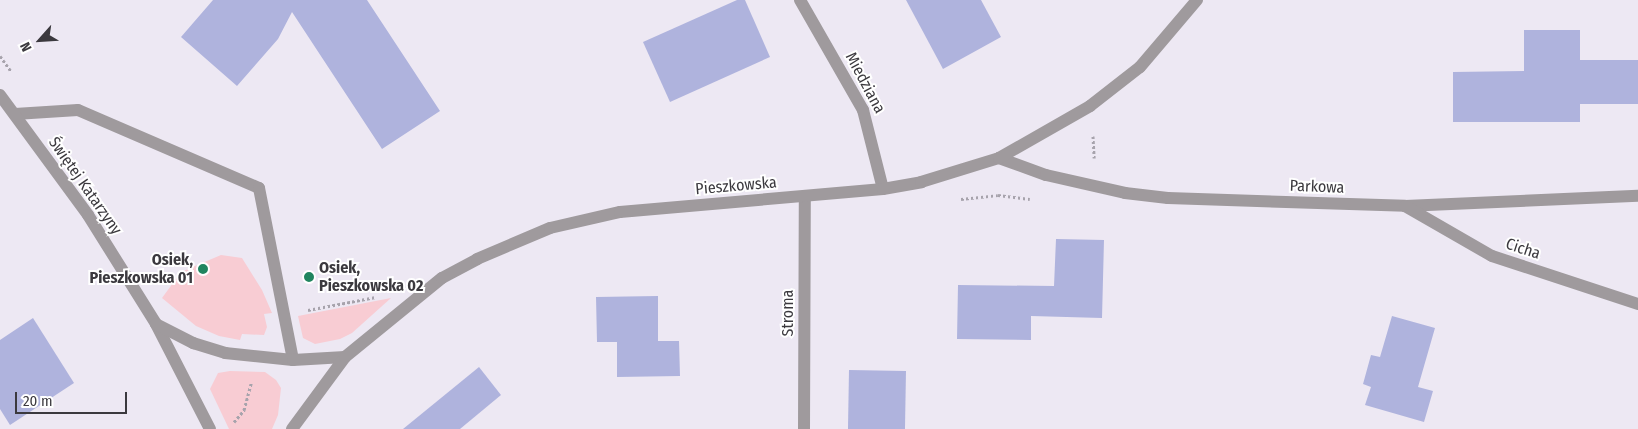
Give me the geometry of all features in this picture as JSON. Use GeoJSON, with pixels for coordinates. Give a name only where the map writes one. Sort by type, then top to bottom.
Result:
{"type":"FeatureCollection","features":[{"type":"Feature","properties":{"kind":"street","name":"Miedziana"},"geometry":{"type":"LineString","coordinates":[[800,0],[863,110],[883,188]]}},
{"type":"Feature","properties":{"kind":"street","name":"Pieszkowska"},"geometry":{"type":"LineString","coordinates":[[292,429],[345,357],[442,278],[550,228],[620,212],[883,188],[921,182],[999,158],[1090,106],[1140,67],[1197,0]]}},
{"type":"Feature","properties":{"kind":"street","name":"Świętej Katarzyny"},"geometry":{"type":"LineString","coordinates":[[0,95],[88,215],[156,324],[210,429]]}},
{"type":"Feature","properties":{"kind":"street"},"geometry":{"type":"LineString","coordinates":[[15,114],[78,110],[259,188],[293,360]]}},
{"type":"Feature","properties":{"kind":"street","name":"Parkowa"},"geometry":{"type":"LineString","coordinates":[[999,158],[1046,175],[1125,193],[1168,198],[1405,206],[1638,196]]}},
{"type":"Feature","properties":{"kind":"street","name":"Stroma"},"geometry":{"type":"LineString","coordinates":[[804,196],[804,429]]}},
{"type":"Feature","properties":{"kind":"street","name":"Cicha"},"geometry":{"type":"LineString","coordinates":[[1405,206],[1492,256],[1638,304]]}},
{"type":"Feature","properties":{"kind":"street"},"geometry":{"type":"LineString","coordinates":[[156,324],[193,343],[225,353],[293,360],[345,357]]}},
{"type":"Feature","properties":{"kind":"path"},"geometry":{"type":"LineString","coordinates":[[1099,130],[1090,144],[1092,156],[1099,165]]}},
{"type":"Feature","properties":{"kind":"path"},"geometry":{"type":"LineString","coordinates":[[953,200],[998,195],[1036,200]]}},
{"type":"Feature","properties":{"kind":"shaded area"},"geometry":{"type":"Polygon","coordinates":[[[221,255],[242,258],[262,290],[272,313],[264,314],[267,327],[264,335],[242,334],[240,340],[219,336],[196,326],[162,298],[181,272],[221,255]]]}},
{"type":"Feature","properties":{"kind":"shaded area"},"geometry":{"type":"Polygon","coordinates":[[[391,298],[352,333],[340,339],[315,344],[303,338],[298,316],[391,298]]]}},
{"type":"Feature","properties":{"kind":"shaded area"},"geometry":{"type":"Polygon","coordinates":[[[230,371],[265,372],[276,380],[281,388],[278,415],[272,429],[229,429],[210,389],[218,373],[230,371]]]}},
{"type":"Feature","properties":{"kind":"building"},"geometry":{"type":"Polygon","coordinates":[[[213,0],[367,0],[440,111],[382,149],[292,12],[278,39],[237,86],[181,37],[213,0]]]}},
{"type":"Feature","properties":{"kind":"building"},"geometry":{"type":"Polygon","coordinates":[[[737,0],[745,0],[770,57],[670,102],[643,42],[737,0]]]}},
{"type":"Feature","properties":{"kind":"building"},"geometry":{"type":"Polygon","coordinates":[[[906,0],[981,0],[1001,37],[943,69],[906,0]]]}},
{"type":"Feature","properties":{"kind":"building"},"geometry":{"type":"Polygon","coordinates":[[[1524,30],[1580,30],[1580,60],[1638,60],[1638,104],[1580,104],[1580,122],[1453,122],[1453,72],[1524,71],[1524,30]]]}},
{"type":"Feature","properties":{"kind":"building"},"geometry":{"type":"Polygon","coordinates":[[[1056,239],[1104,240],[1102,318],[1031,316],[1031,340],[957,339],[958,285],[1054,286],[1056,239]]]}},
{"type":"Feature","properties":{"kind":"building"},"geometry":{"type":"Polygon","coordinates":[[[658,296],[658,341],[679,341],[680,376],[617,377],[617,342],[597,342],[596,297],[658,296]]]}},
{"type":"Feature","properties":{"kind":"building"},"geometry":{"type":"Polygon","coordinates":[[[1392,316],[1435,328],[1418,387],[1433,391],[1424,422],[1365,405],[1371,387],[1363,384],[1371,355],[1380,357],[1392,316]]]}},
{"type":"Feature","properties":{"kind":"building"},"geometry":{"type":"Polygon","coordinates":[[[33,318],[74,383],[10,425],[0,409],[0,340],[33,318]]]}},
{"type":"Feature","properties":{"kind":"building"},"geometry":{"type":"Polygon","coordinates":[[[479,367],[501,395],[460,429],[403,429],[479,367]]]}},
{"type":"Feature","properties":{"kind":"building"},"geometry":{"type":"Polygon","coordinates":[[[849,370],[906,371],[905,429],[848,429],[849,370]]]}},
{"type":"Feature","properties":{"kind":"place","name":"Osiek, Pieszkowska 01"},"geometry":{"type":"Point","coordinates":[203,269]}},
{"type":"Feature","properties":{"kind":"place","name":"Osiek, Pieszkowska 02"},"geometry":{"type":"Point","coordinates":[309,277]}}]}
